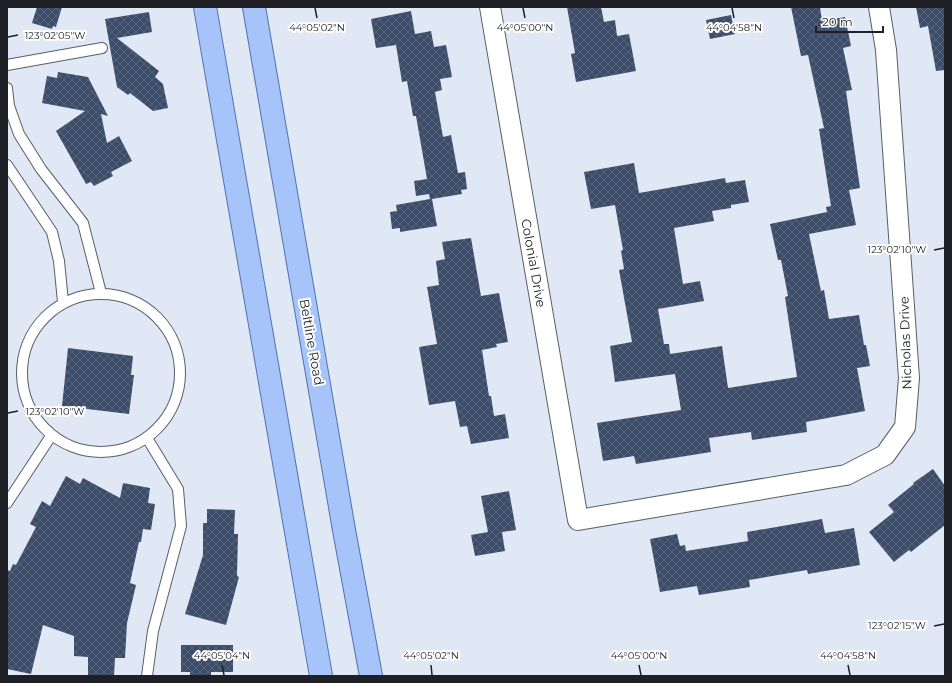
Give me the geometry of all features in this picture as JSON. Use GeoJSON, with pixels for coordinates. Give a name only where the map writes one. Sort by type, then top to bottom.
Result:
{"type":"FeatureCollection","features":[{"type":"Feature","properties":{"kind":"main road"},"geometry":{"type":"LineString","coordinates":[[205,7],[321,676]]}},
{"type":"Feature","properties":{"kind":"main road","name":"Beltline Road"},"geometry":{"type":"LineString","coordinates":[[254,7],[343,523],[371,676]]}},
{"type":"Feature","properties":{"kind":"street","name":"Colonial Drive"},"geometry":{"type":"LineString","coordinates":[[490,7],[578,520]]}},
{"type":"Feature","properties":{"kind":"street","name":"Nicholas Drive"},"geometry":{"type":"LineString","coordinates":[[578,520],[846,475],[885,455],[905,427],[909,378],[886,50],[879,7]]}},
{"type":"Feature","properties":{"kind":"lane"},"geometry":{"type":"LineString","coordinates":[[7,65],[102,48]]}},
{"type":"Feature","properties":{"kind":"lane"},"geometry":{"type":"LineString","coordinates":[[7,88],[9,106],[19,134],[41,169],[83,223],[101,293]]}},
{"type":"Feature","properties":{"kind":"lane"},"geometry":{"type":"LineString","coordinates":[[7,165],[52,232],[59,261],[63,302]]}},
{"type":"Feature","properties":{"kind":"lane"},"geometry":{"type":"LineString","coordinates":[[101,293],[125,297],[148,308],[166,326],[177,348],[181,374],[177,398],[165,421],[147,438],[124,450],[99,453],[74,448],[51,436],[33,416],[23,392],[21,366],[28,340],[42,318],[63,302],[81,295],[101,293]]}},
{"type":"Feature","properties":{"kind":"lane"},"geometry":{"type":"LineString","coordinates":[[7,504],[51,436]]}},
{"type":"Feature","properties":{"kind":"lane"},"geometry":{"type":"LineString","coordinates":[[147,438],[178,489],[181,526],[153,631],[147,676]]}},
{"type":"Feature","properties":{"kind":"building"},"geometry":{"type":"Polygon","coordinates":[[[37,7],[62,7],[56,27],[53,26],[52,29],[32,23],[37,7]]]}},
{"type":"Feature","properties":{"kind":"building"},"geometry":{"type":"Polygon","coordinates":[[[567,7],[601,7],[604,22],[615,20],[617,36],[629,34],[636,71],[576,82],[571,54],[575,53],[567,7]]]}},
{"type":"Feature","properties":{"kind":"building"},"geometry":{"type":"Polygon","coordinates":[[[791,7],[820,7],[822,21],[845,17],[851,46],[843,48],[852,90],[846,91],[860,188],[849,190],[856,225],[809,234],[821,291],[824,290],[829,319],[859,315],[864,345],[866,345],[870,366],[857,368],[865,411],[806,422],[807,432],[752,440],[751,432],[709,438],[711,452],[636,464],[634,456],[603,461],[597,423],[681,410],[675,374],[615,382],[610,346],[632,342],[619,270],[624,269],[621,251],[623,250],[615,205],[591,209],[584,172],[634,163],[639,193],[725,178],[726,183],[745,180],[749,202],[731,205],[731,208],[712,211],[714,221],[674,228],[683,284],[700,281],[704,301],[658,309],[664,344],[669,344],[670,354],[722,346],[728,388],[797,377],[785,297],[788,296],[781,260],[778,260],[770,224],[827,212],[826,207],[831,206],[819,129],[824,128],[808,55],[801,56],[791,7]]]}},
{"type":"Feature","properties":{"kind":"building"},"geometry":{"type":"Polygon","coordinates":[[[916,7],[945,7],[945,70],[936,71],[928,26],[920,28],[916,7]]]}},
{"type":"Feature","properties":{"kind":"building"},"geometry":{"type":"Polygon","coordinates":[[[411,11],[415,34],[431,31],[434,47],[446,45],[452,77],[440,79],[442,90],[435,92],[443,137],[451,135],[458,173],[465,172],[467,189],[461,190],[462,194],[432,199],[437,226],[400,232],[400,228],[392,229],[390,212],[397,211],[396,205],[430,199],[429,194],[416,196],[414,181],[427,179],[416,116],[413,116],[407,81],[402,82],[396,45],[376,48],[371,19],[411,11]]]}},
{"type":"Feature","properties":{"kind":"building"},"geometry":{"type":"Polygon","coordinates":[[[149,12],[152,32],[117,38],[159,71],[155,77],[163,84],[168,108],[153,111],[130,93],[128,95],[117,87],[105,19],[149,12]]]}},
{"type":"Feature","properties":{"kind":"building"},"geometry":{"type":"Polygon","coordinates":[[[731,15],[735,34],[710,39],[706,20],[731,15]]]}},
{"type":"Feature","properties":{"kind":"building"},"geometry":{"type":"Polygon","coordinates":[[[58,72],[88,77],[108,116],[101,114],[107,143],[119,136],[132,161],[111,172],[113,176],[94,186],[91,182],[86,184],[56,131],[85,111],[42,103],[47,76],[57,78],[58,72]]]}},
{"type":"Feature","properties":{"kind":"building"},"geometry":{"type":"Polygon","coordinates":[[[471,238],[481,296],[499,293],[508,342],[496,344],[497,347],[482,350],[489,396],[491,396],[494,416],[505,414],[509,438],[471,444],[467,426],[460,427],[455,401],[429,405],[419,347],[437,344],[427,287],[439,285],[436,261],[445,259],[442,242],[471,238]]]}},
{"type":"Feature","properties":{"kind":"building"},"geometry":{"type":"Polygon","coordinates":[[[68,348],[133,356],[131,375],[134,375],[129,414],[62,406],[68,348]]]}},
{"type":"Feature","properties":{"kind":"building"},"geometry":{"type":"Polygon","coordinates":[[[933,469],[945,486],[945,525],[911,552],[909,550],[894,562],[869,532],[894,512],[888,505],[914,484],[913,483],[933,469]]]}},
{"type":"Feature","properties":{"kind":"building"},"geometry":{"type":"Polygon","coordinates":[[[66,476],[80,484],[83,478],[120,498],[123,483],[150,488],[148,503],[155,504],[151,530],[143,529],[141,542],[139,542],[130,583],[136,585],[127,623],[125,658],[115,658],[114,676],[88,676],[88,657],[74,656],[74,636],[43,625],[31,674],[7,669],[7,570],[10,571],[13,564],[16,565],[36,527],[30,524],[42,501],[50,506],[66,476]]]}},
{"type":"Feature","properties":{"kind":"building"},"geometry":{"type":"Polygon","coordinates":[[[509,491],[516,530],[502,532],[505,551],[475,556],[471,535],[488,532],[481,496],[509,491]]]}},
{"type":"Feature","properties":{"kind":"building"},"geometry":{"type":"Polygon","coordinates":[[[207,509],[235,510],[234,534],[238,534],[237,576],[239,577],[226,625],[185,614],[203,555],[203,523],[207,523],[207,509]]]}},
{"type":"Feature","properties":{"kind":"building"},"geometry":{"type":"Polygon","coordinates":[[[822,519],[825,533],[854,528],[860,565],[808,574],[807,570],[749,580],[750,587],[699,595],[697,586],[660,592],[650,539],[677,534],[680,546],[685,545],[686,551],[748,541],[747,532],[822,519]]]}},
{"type":"Feature","properties":{"kind":"building"},"geometry":{"type":"Polygon","coordinates":[[[181,645],[233,645],[233,672],[211,672],[211,676],[190,676],[190,672],[181,672],[181,645]]]}}]}
